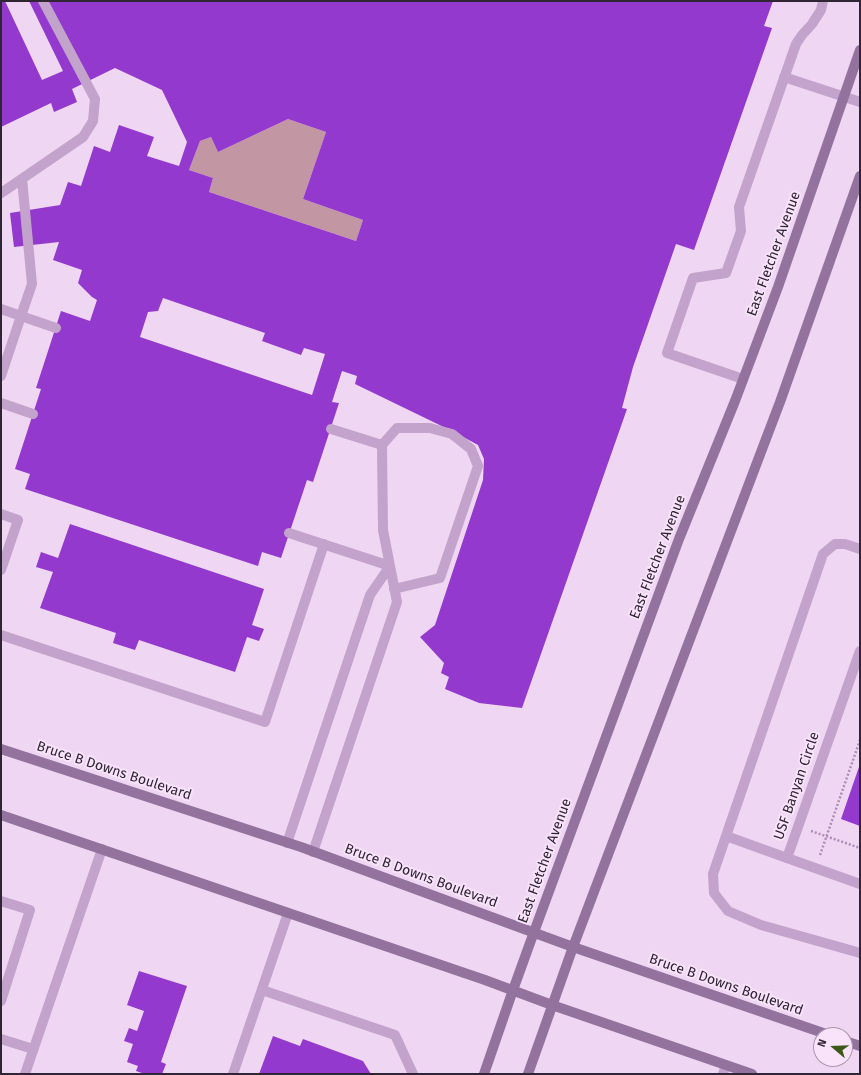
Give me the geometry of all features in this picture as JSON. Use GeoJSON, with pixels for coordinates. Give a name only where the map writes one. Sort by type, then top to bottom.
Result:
{"type":"FeatureCollection","features":[{"type":"Feature","properties":{"kind":"main road","name":"East Fletcher Avenue"},"geometry":{"type":"LineString","coordinates":[[484,1074],[534,932],[678,539],[743,379],[778,287],[860,50]]}},
{"type":"Feature","properties":{"kind":"main road"},"geometry":{"type":"LineString","coordinates":[[528,1074],[573,947],[780,402],[860,176]]}},
{"type":"Feature","properties":{"kind":"main road","name":"Bruce B Downs Boulevard"},"geometry":{"type":"LineString","coordinates":[[1,749],[287,843],[573,947],[813,1030]]}},
{"type":"Feature","properties":{"kind":"main road"},"geometry":{"type":"LineString","coordinates":[[1,815],[513,990],[724,1069],[752,1074]]}},
{"type":"Feature","properties":{"kind":"street"},"geometry":{"type":"LineString","coordinates":[[1,193],[83,137],[93,121],[95,99],[43,1]]}},
{"type":"Feature","properties":{"kind":"street"},"geometry":{"type":"LineString","coordinates":[[743,379],[667,353],[693,278],[726,273],[741,230],[739,206],[784,76],[796,44],[821,10],[823,1]]}},
{"type":"Feature","properties":{"kind":"street"},"geometry":{"type":"LineString","coordinates":[[784,76],[860,102]]}},
{"type":"Feature","properties":{"kind":"street"},"geometry":{"type":"LineString","coordinates":[[2,372],[32,284],[22,179]]}},
{"type":"Feature","properties":{"kind":"street"},"geometry":{"type":"LineString","coordinates":[[1,309],[56,328]]}},
{"type":"Feature","properties":{"kind":"street"},"geometry":{"type":"LineString","coordinates":[[1,403],[33,414]]}},
{"type":"Feature","properties":{"kind":"street"},"geometry":{"type":"LineString","coordinates":[[313,852],[397,602],[394,589],[383,530],[382,445],[397,428],[430,428],[452,434],[471,449],[478,466],[440,578],[394,589]]}},
{"type":"Feature","properties":{"kind":"street"},"geometry":{"type":"LineString","coordinates":[[331,429],[382,445]]}},
{"type":"Feature","properties":{"kind":"street"},"geometry":{"type":"LineString","coordinates":[[1,514],[18,520],[1,570]]}},
{"type":"Feature","properties":{"kind":"street"},"geometry":{"type":"LineString","coordinates":[[289,533],[390,566]]}},
{"type":"Feature","properties":{"kind":"street"},"geometry":{"type":"LineString","coordinates":[[1,635],[265,722],[324,544]]}},
{"type":"Feature","properties":{"kind":"street"},"geometry":{"type":"LineString","coordinates":[[860,549],[845,544],[835,544],[823,554],[713,874],[714,893],[728,911],[762,925],[860,953]]}},
{"type":"Feature","properties":{"kind":"street"},"geometry":{"type":"LineString","coordinates":[[287,843],[370,595],[390,566]]}},
{"type":"Feature","properties":{"kind":"street","name":"USF Banyan Circle"},"geometry":{"type":"LineString","coordinates":[[860,652],[787,858],[860,884]]}},
{"type":"Feature","properties":{"kind":"street"},"geometry":{"type":"LineString","coordinates":[[726,836],[787,858]]}},
{"type":"Feature","properties":{"kind":"street"},"geometry":{"type":"LineString","coordinates":[[25,1074],[102,850]]}},
{"type":"Feature","properties":{"kind":"street"},"geometry":{"type":"LineString","coordinates":[[1,901],[30,910],[1,1001]]}},
{"type":"Feature","properties":{"kind":"street"},"geometry":{"type":"LineString","coordinates":[[233,1074],[288,913]]}},
{"type":"Feature","properties":{"kind":"street"},"geometry":{"type":"LineString","coordinates":[[262,990],[395,1035],[413,1074]]}},
{"type":"Feature","properties":{"kind":"street"},"geometry":{"type":"LineString","coordinates":[[1,1039],[33,1049]]}},
{"type":"Feature","properties":{"kind":"path"},"geometry":{"type":"LineString","coordinates":[[815,868],[860,740]]}},
{"type":"Feature","properties":{"kind":"path"},"geometry":{"type":"LineString","coordinates":[[798,826],[860,848]]}},
{"type":"Feature","properties":{"kind":"shaded area"},"geometry":{"type":"Polygon","coordinates":[[[288,119],[326,132],[303,199],[363,220],[356,241],[209,192],[213,178],[189,170],[200,141],[211,137],[218,152],[288,119]]]}},
{"type":"Feature","properties":{"kind":"building"},"geometry":{"type":"Polygon","coordinates":[[[1,1],[5,1],[42,80],[63,71],[29,1],[773,1],[764,26],[772,28],[694,250],[676,244],[633,367],[622,408],[627,409],[522,708],[479,703],[445,689],[449,677],[441,673],[444,663],[420,637],[435,625],[483,480],[484,459],[478,445],[355,384],[357,376],[342,371],[332,402],[339,403],[313,482],[307,480],[281,558],[262,552],[258,566],[25,489],[30,474],[15,469],[41,389],[36,388],[61,311],[90,321],[97,300],[78,283],[82,270],[53,260],[59,242],[14,247],[10,213],[60,205],[68,182],[81,186],[94,146],[110,152],[119,125],[154,137],[147,156],[179,166],[187,142],[162,90],[115,68],[72,89],[77,102],[54,112],[51,103],[1,127],[1,1]],[[288,119],[218,152],[211,137],[200,141],[189,170],[213,178],[209,192],[356,241],[363,220],[303,199],[326,132],[288,119]],[[163,298],[158,311],[148,312],[140,337],[312,395],[325,354],[304,348],[301,355],[262,341],[265,333],[163,298]]]}},
{"type":"Feature","properties":{"kind":"building"},"geometry":{"type":"Polygon","coordinates":[[[70,524],[264,589],[252,625],[264,629],[259,641],[247,637],[235,672],[139,640],[135,650],[113,643],[116,633],[40,608],[53,572],[36,567],[41,552],[58,558],[70,524]]]}},
{"type":"Feature","properties":{"kind":"building"},"geometry":{"type":"Polygon","coordinates":[[[860,764],[860,826],[841,819],[860,764]]]}},
{"type":"Feature","properties":{"kind":"building"},"geometry":{"type":"Polygon","coordinates":[[[139,971],[187,986],[161,1062],[166,1064],[162,1074],[145,1074],[136,1071],[138,1066],[127,1062],[133,1044],[124,1041],[129,1028],[137,1031],[144,1011],[127,1005],[139,971]]]}},
{"type":"Feature","properties":{"kind":"building"},"geometry":{"type":"Polygon","coordinates":[[[273,1036],[300,1046],[303,1039],[363,1061],[371,1074],[259,1074],[273,1036]]]}}]}
